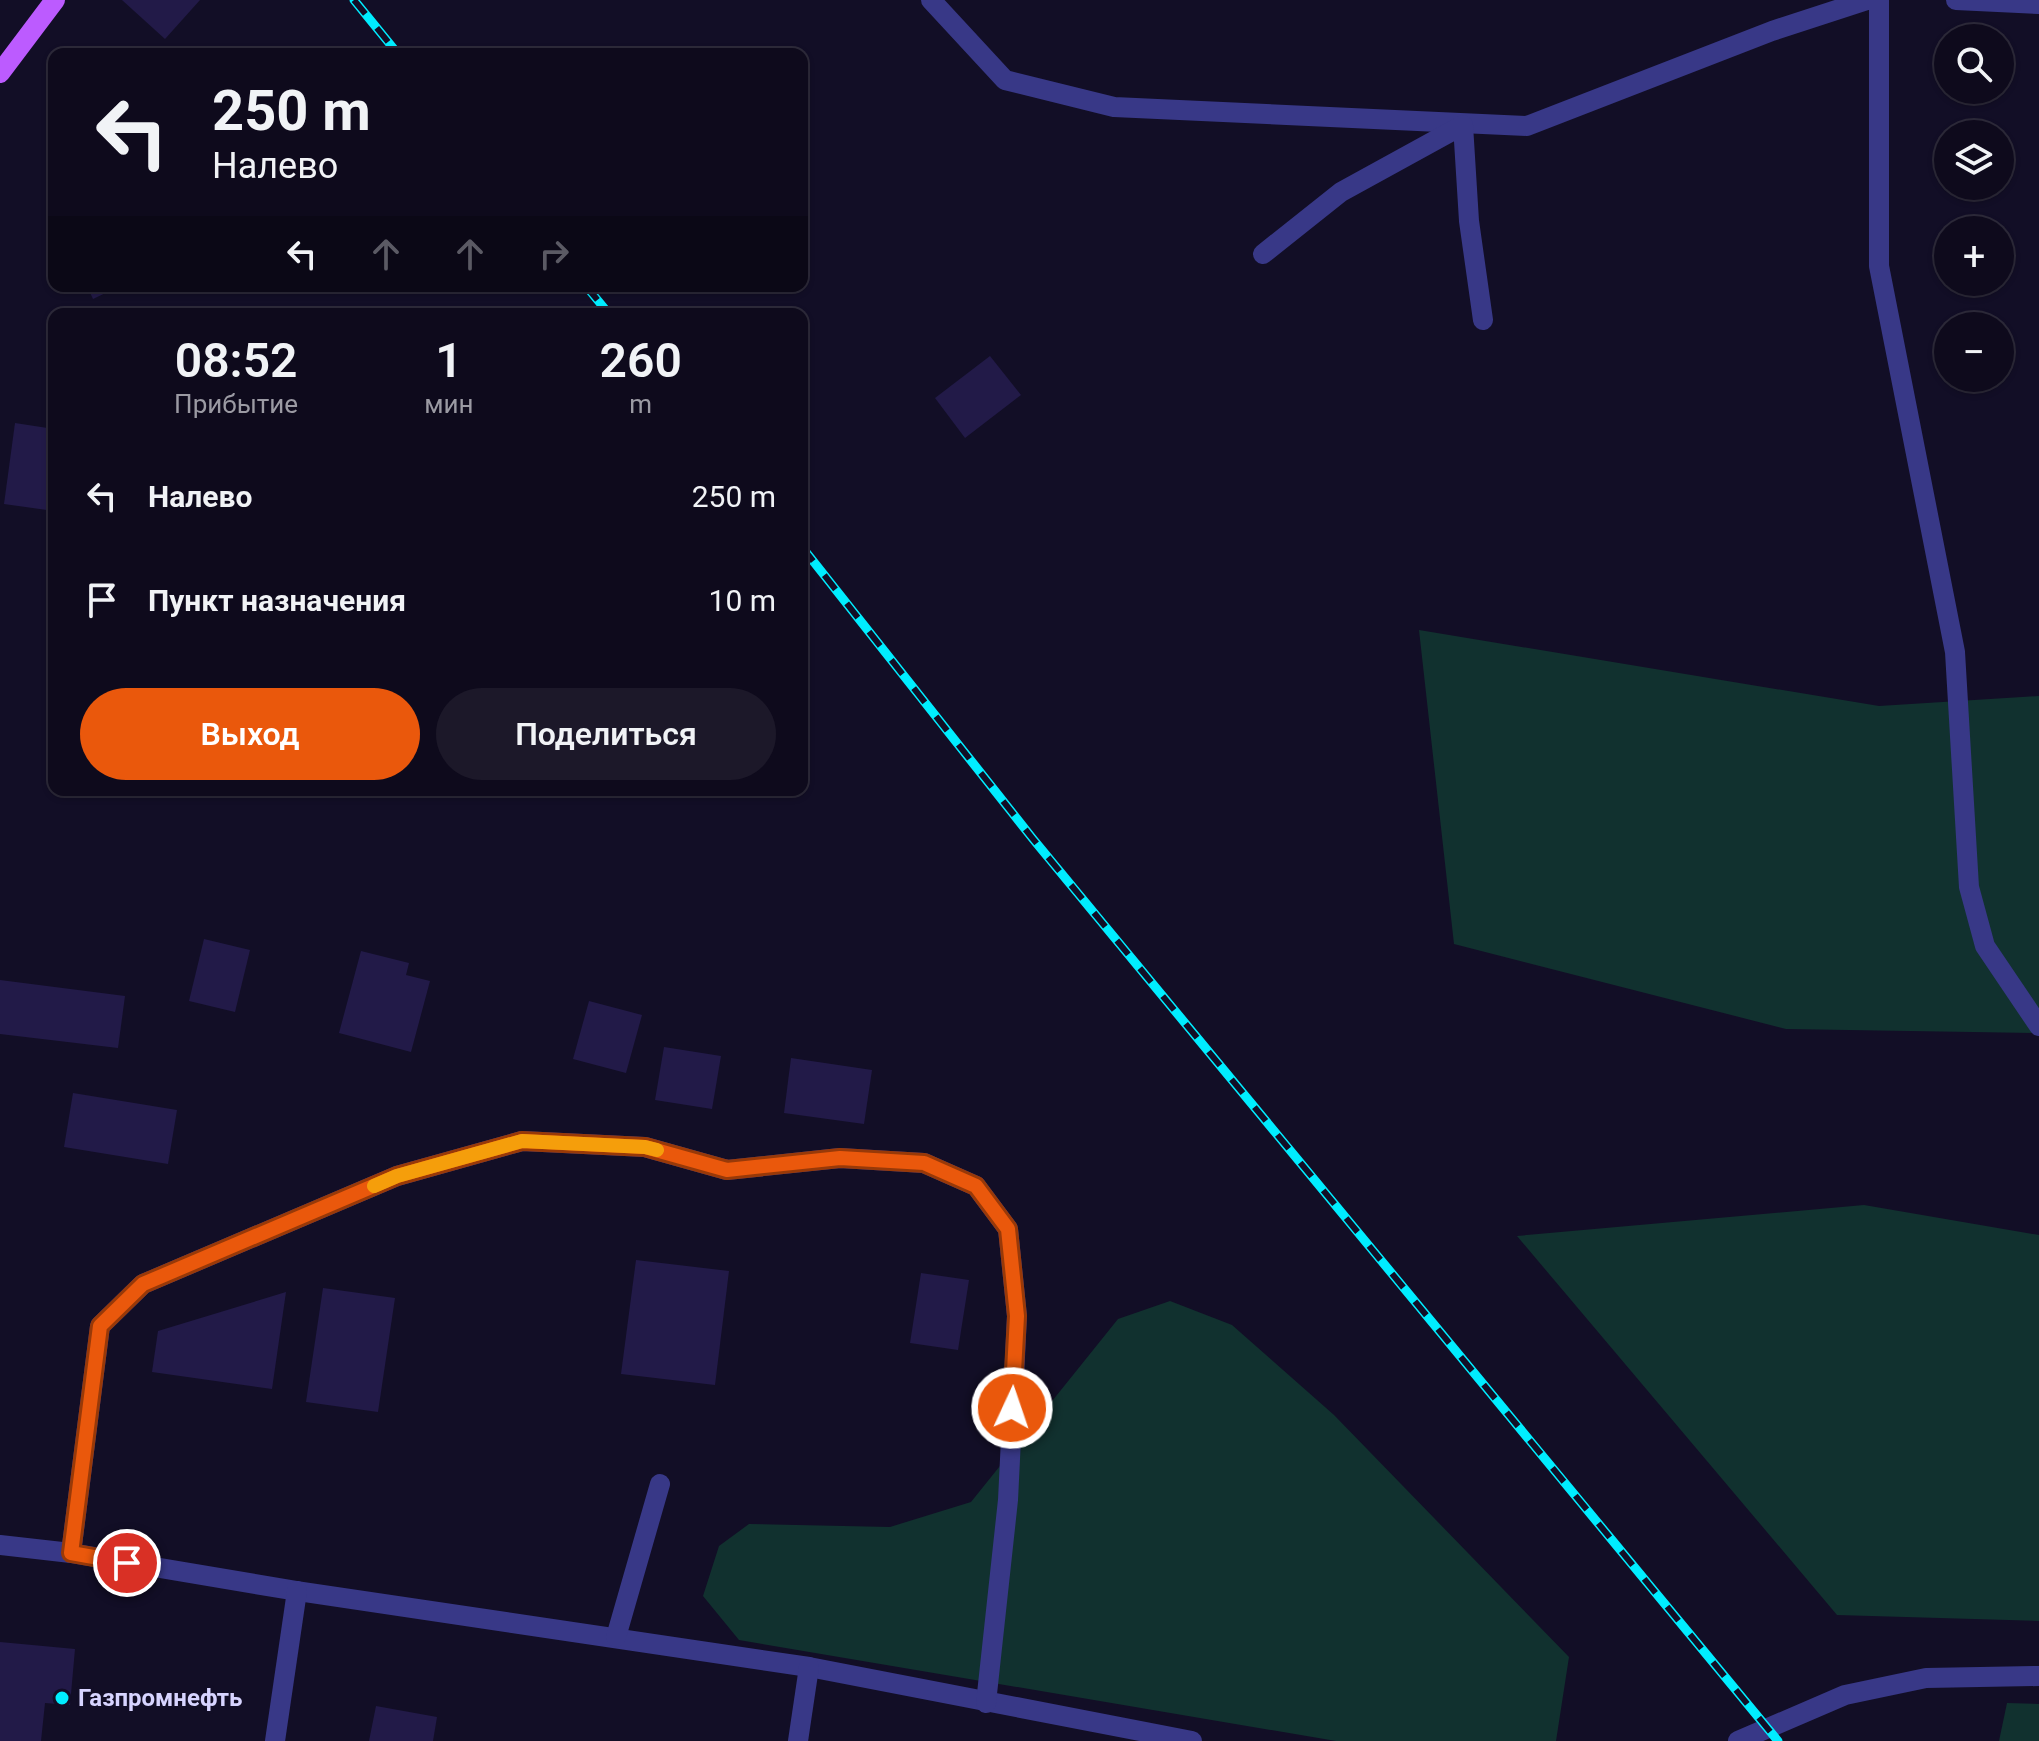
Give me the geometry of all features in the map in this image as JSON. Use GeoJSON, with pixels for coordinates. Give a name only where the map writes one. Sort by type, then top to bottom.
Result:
{"type":"FeatureCollection","features":[{"type":"Feature","properties":{"kind":"main road"},"geometry":{"type":"LineString","coordinates":[[0,73],[55,0]]}},
{"type":"Feature","properties":{"kind":"street"},"geometry":{"type":"LineString","coordinates":[[931,0],[1005,80],[1114,107],[1527,126],[1772,31],[1867,0]]}},
{"type":"Feature","properties":{"kind":"street"},"geometry":{"type":"LineString","coordinates":[[1879,0],[1879,266],[1955,652],[1969,887],[1985,946],[2039,1026]]}},
{"type":"Feature","properties":{"kind":"street"},"geometry":{"type":"LineString","coordinates":[[1956,0],[2039,4]]}},
{"type":"Feature","properties":{"kind":"street"},"geometry":{"type":"LineString","coordinates":[[1263,254],[1341,192],[1463,125]]}},
{"type":"Feature","properties":{"kind":"street"},"geometry":{"type":"LineString","coordinates":[[1463,125],[1469,221],[1483,320]]}},
{"type":"Feature","properties":{"kind":"street"},"geometry":{"type":"LineString","coordinates":[[71,1553],[100,1326],[143,1284],[397,1176],[522,1141],[645,1147],[727,1170],[840,1158],[924,1163],[976,1186],[1008,1229],[1017,1316],[1008,1500],[986,1703]]}},
{"type":"Feature","properties":{"kind":"street"},"geometry":{"type":"LineString","coordinates":[[616,1637],[660,1484]]}},
{"type":"Feature","properties":{"kind":"street"},"geometry":{"type":"LineString","coordinates":[[0,1545],[71,1553],[297,1591],[809,1667],[1181,1740]]}},
{"type":"Feature","properties":{"kind":"street"},"geometry":{"type":"LineString","coordinates":[[275,1741],[297,1591]]}},
{"type":"Feature","properties":{"kind":"street"},"geometry":{"type":"LineString","coordinates":[[798,1741],[809,1667]]}},
{"type":"Feature","properties":{"kind":"street"},"geometry":{"type":"LineString","coordinates":[[1738,1741],[1845,1695],[1926,1678],[2039,1676]]}},
{"type":"Feature","properties":{"kind":"green space"},"geometry":{"type":"Polygon","coordinates":[[[1419,630],[1879,706],[2039,696],[2039,1033],[1786,1029],[1454,944],[1419,630]]]}},
{"type":"Feature","properties":{"kind":"green space"},"geometry":{"type":"Polygon","coordinates":[[[1864,1205],[2039,1235],[2039,1621],[1837,1615],[1517,1236],[1864,1205]]]}},
{"type":"Feature","properties":{"kind":"green space"},"geometry":{"type":"Polygon","coordinates":[[[1170,1301],[1232,1325],[1334,1415],[1569,1657],[1556,1741],[1336,1741],[739,1640],[703,1596],[719,1546],[749,1524],[890,1527],[971,1502],[1118,1319],[1170,1301]]]}},
{"type":"Feature","properties":{"kind":"green space"},"geometry":{"type":"Polygon","coordinates":[[[2007,1703],[2039,1704],[2039,1741],[1999,1741],[2007,1703]]]}},
{"type":"Feature","properties":{"kind":"building"},"geometry":{"type":"Polygon","coordinates":[[[122,0],[200,0],[165,39],[122,0]]]}},
{"type":"Feature","properties":{"kind":"building"},"geometry":{"type":"Polygon","coordinates":[[[90,292],[108,292],[93,299],[90,292]]]}},
{"type":"Feature","properties":{"kind":"building"},"geometry":{"type":"Polygon","coordinates":[[[990,356],[1021,395],[965,438],[935,398],[990,356]]]}},
{"type":"Feature","properties":{"kind":"building"},"geometry":{"type":"Polygon","coordinates":[[[15,423],[48,428],[48,510],[4,504],[15,423]]]}},
{"type":"Feature","properties":{"kind":"building"},"geometry":{"type":"Polygon","coordinates":[[[204,939],[250,950],[235,1012],[189,1001],[204,939]]]}},
{"type":"Feature","properties":{"kind":"building"},"geometry":{"type":"Polygon","coordinates":[[[361,951],[409,963],[406,975],[430,981],[411,1052],[339,1033],[361,951]]]}},
{"type":"Feature","properties":{"kind":"building"},"geometry":{"type":"Polygon","coordinates":[[[0,980],[125,996],[118,1048],[0,1034],[0,980]]]}},
{"type":"Feature","properties":{"kind":"building"},"geometry":{"type":"Polygon","coordinates":[[[589,1001],[642,1015],[626,1073],[573,1059],[589,1001]]]}},
{"type":"Feature","properties":{"kind":"building"},"geometry":{"type":"Polygon","coordinates":[[[664,1047],[721,1056],[712,1109],[655,1100],[664,1047]]]}},
{"type":"Feature","properties":{"kind":"building"},"geometry":{"type":"Polygon","coordinates":[[[791,1058],[872,1070],[864,1124],[784,1113],[791,1058]]]}},
{"type":"Feature","properties":{"kind":"building"},"geometry":{"type":"Polygon","coordinates":[[[73,1093],[177,1110],[168,1164],[64,1147],[73,1093]]]}},
{"type":"Feature","properties":{"kind":"building"},"geometry":{"type":"Polygon","coordinates":[[[636,1260],[729,1271],[715,1385],[621,1374],[636,1260]]]}},
{"type":"Feature","properties":{"kind":"building"},"geometry":{"type":"Polygon","coordinates":[[[921,1273],[969,1280],[958,1350],[910,1343],[921,1273]]]}},
{"type":"Feature","properties":{"kind":"building"},"geometry":{"type":"Polygon","coordinates":[[[323,1288],[395,1298],[378,1412],[306,1402],[323,1288]]]}},
{"type":"Feature","properties":{"kind":"building"},"geometry":{"type":"Polygon","coordinates":[[[286,1292],[272,1389],[152,1372],[158,1331],[286,1292]]]}},
{"type":"Feature","properties":{"kind":"building"},"geometry":{"type":"Polygon","coordinates":[[[0,1642],[75,1649],[70,1705],[45,1703],[41,1741],[0,1741],[0,1642]]]}},
{"type":"Feature","properties":{"kind":"building"},"geometry":{"type":"Polygon","coordinates":[[[376,1706],[437,1717],[433,1741],[369,1741],[376,1706]]]}},
{"type":"Feature","properties":{"kind":"railway"},"geometry":{"type":"LineString","coordinates":[[354,0],[393,48]]}},
{"type":"Feature","properties":{"kind":"railway"},"geometry":{"type":"LineString","coordinates":[[591,292],[604,308]]}},
{"type":"Feature","properties":{"kind":"railway"},"geometry":{"type":"LineString","coordinates":[[808,555],[1033,839],[1778,1741]]}},
{"type":"Feature","properties":{"kind":"slow traffic"},"geometry":{"type":"LineString","coordinates":[[374,1186],[397,1176],[522,1141],[657,1150]]}},
{"type":"Feature","properties":{"kind":"place","name":"Газпромнефть"},"geometry":{"type":"Point","coordinates":[62,1698]}},
{"type":"Feature","properties":{"kind":"route"},"geometry":{"type":"LineString","coordinates":[[127,1563],[71,1553],[100,1326],[143,1284],[397,1176],[522,1141],[645,1147],[727,1170],[840,1158],[924,1163],[976,1186],[1008,1229],[1017,1316],[1012,1408]]}}]}
